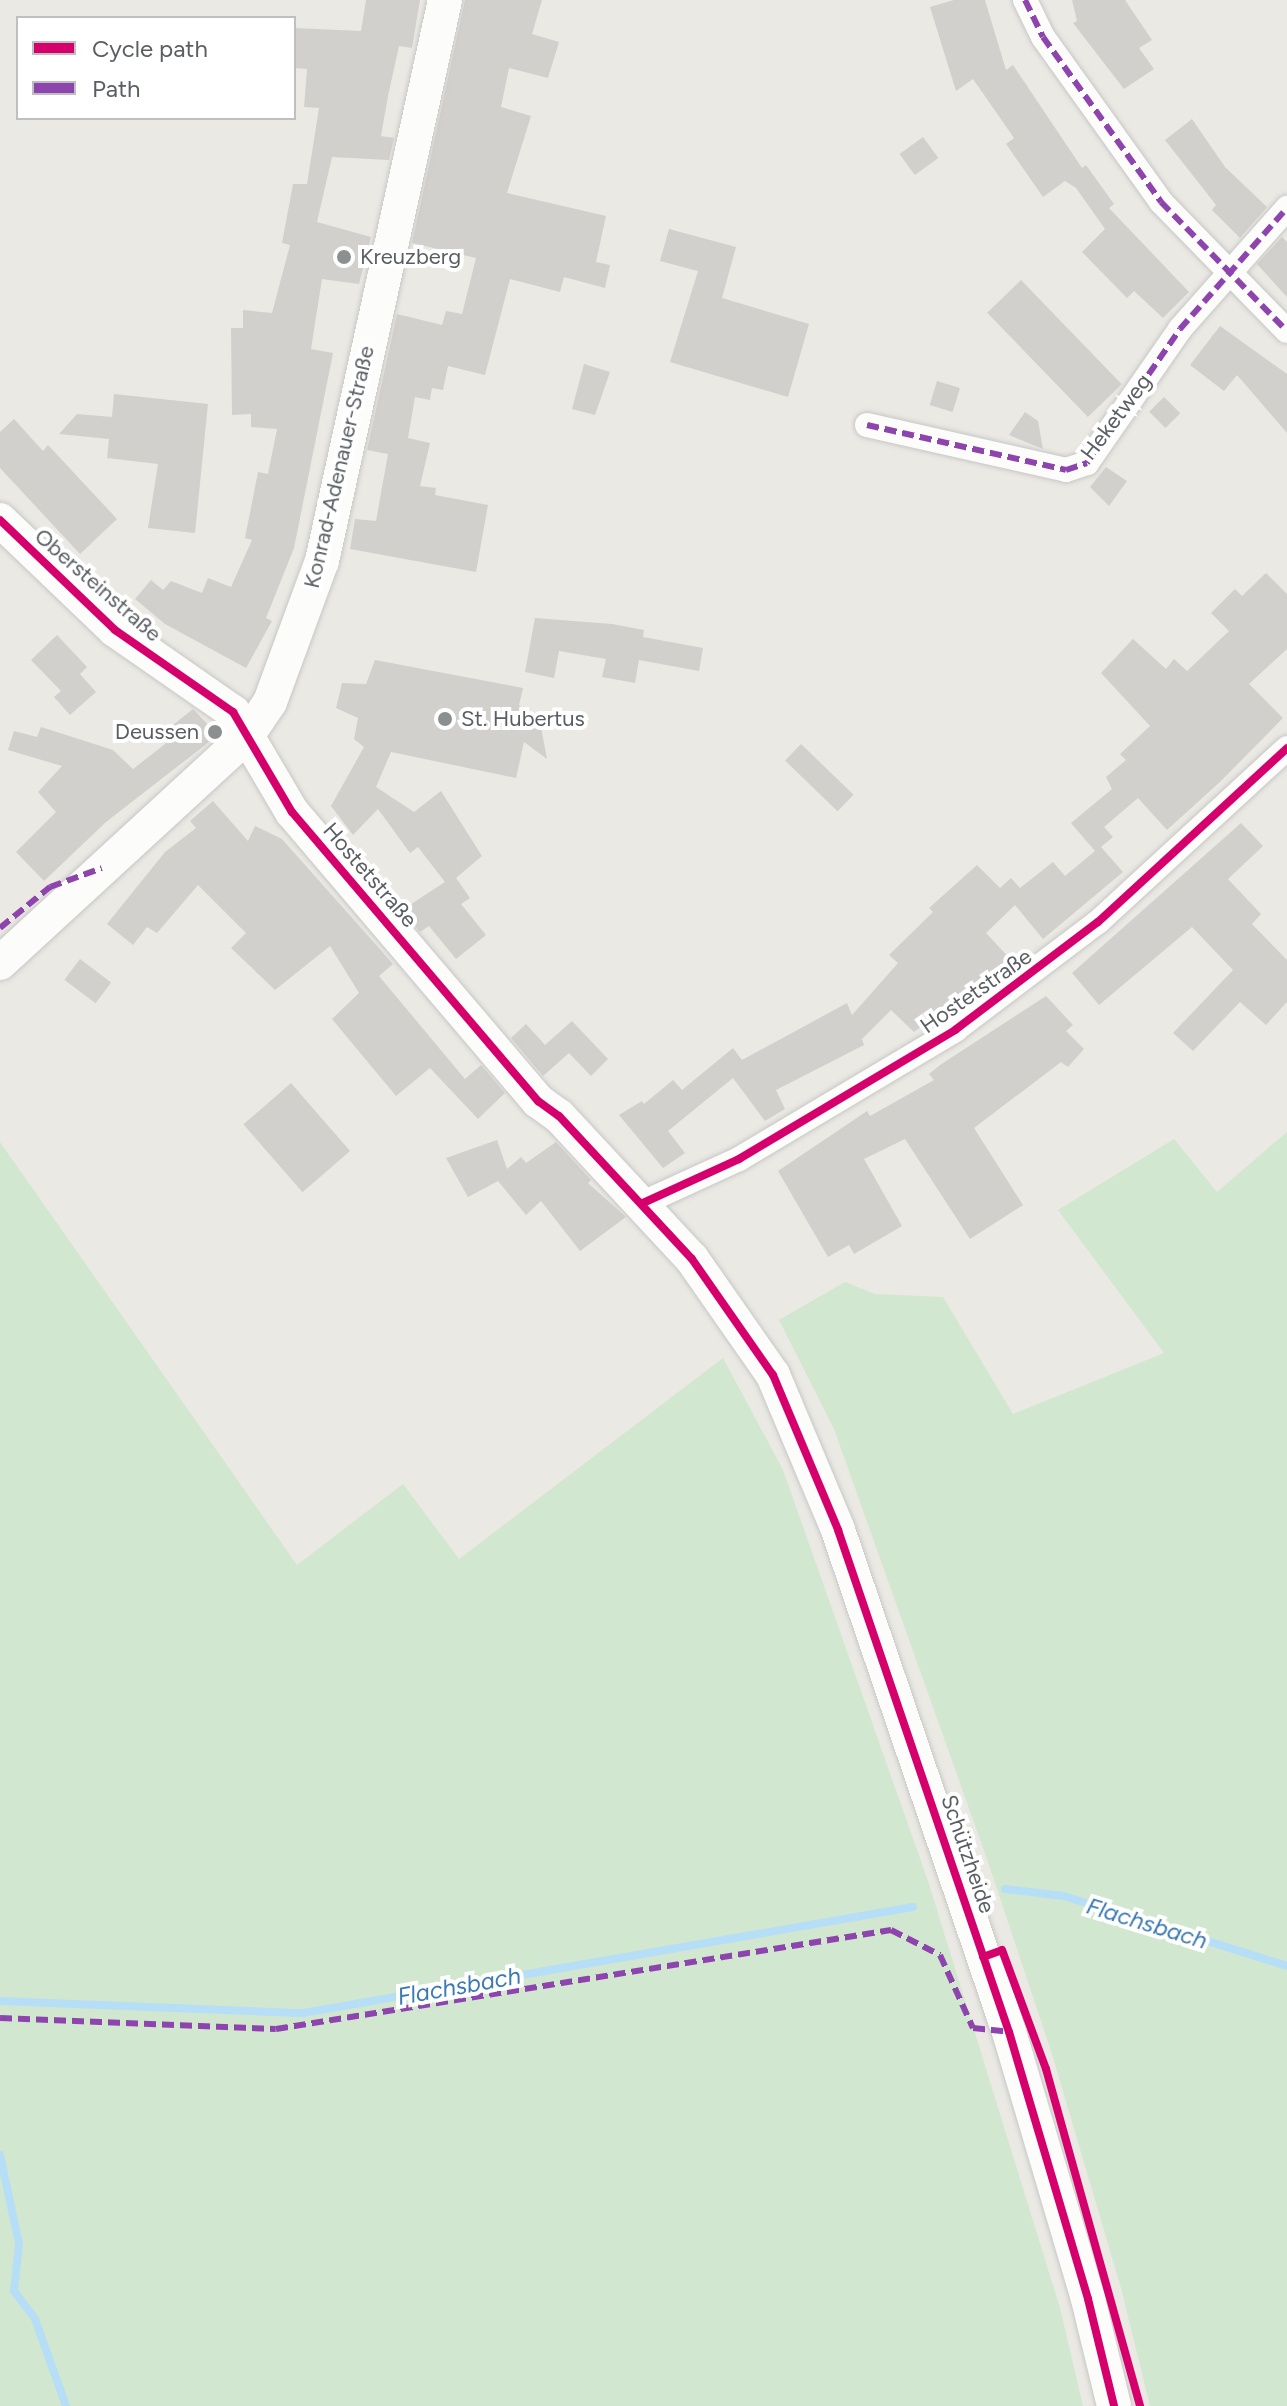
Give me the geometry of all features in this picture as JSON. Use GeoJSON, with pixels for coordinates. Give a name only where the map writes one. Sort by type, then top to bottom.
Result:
{"type":"FeatureCollection","features":[{"type":"Feature","properties":{"kind":"street","name":"Konrad-Adenauer-Straße"},"geometry":{"type":"LineString","coordinates":[[0,963],[247,736],[270,702],[322,561],[445,0]]}},
{"type":"Feature","properties":{"kind":"street"},"geometry":{"type":"LineString","coordinates":[[1025,0],[1043,37],[1161,202],[1287,331]]}},
{"type":"Feature","properties":{"kind":"street","name":"Heketweg"},"geometry":{"type":"LineString","coordinates":[[867,425],[1066,470],[1087,463],[1180,329],[1287,208]]}},
{"type":"Feature","properties":{"kind":"street","name":"Obersteinstraße"},"geometry":{"type":"LineString","coordinates":[[0,520],[115,630],[233,712],[247,736]]}},
{"type":"Feature","properties":{"kind":"street","name":"Hostetstraße"},"geometry":{"type":"LineString","coordinates":[[247,736],[292,812],[487,1044],[643,1203],[746,1330]]}},
{"type":"Feature","properties":{"kind":"street","name":"Hostetstraße"},"geometry":{"type":"LineString","coordinates":[[643,1203],[739,1159],[955,1030],[1098,922],[1287,748]]}},
{"type":"Feature","properties":{"kind":"street","name":"Schützheide"},"geometry":{"type":"LineString","coordinates":[[746,1330],[810,1455],[912,1743],[1009,2032],[1114,2406]]}},
{"type":"Feature","properties":{"kind":"green space"},"geometry":{"type":"Polygon","coordinates":[[[1287,1132],[1287,2406],[1150,2406],[1121,2288],[1052,2054],[987,1859],[834,1429],[779,1320],[845,1282],[875,1294],[943,1297],[1013,1414],[1164,1353],[1058,1210],[1174,1139],[1217,1192],[1287,1132]]]}},
{"type":"Feature","properties":{"kind":"green space"},"geometry":{"type":"Polygon","coordinates":[[[0,1142],[297,1565],[403,1484],[459,1559],[723,1358],[783,1470],[928,1881],[1060,2308],[1083,2406],[0,2406],[0,1142]]]}},
{"type":"Feature","properties":{"kind":"building"},"geometry":{"type":"Polygon","coordinates":[[[366,0],[420,0],[412,48],[399,46],[388,96],[381,136],[394,138],[389,160],[332,157],[317,222],[371,237],[359,284],[322,279],[311,349],[333,353],[294,548],[266,618],[272,621],[246,668],[165,624],[135,599],[151,580],[163,590],[171,581],[202,593],[208,578],[231,587],[252,540],[245,538],[258,472],[268,474],[277,429],[251,427],[251,414],[232,415],[231,328],[243,328],[243,310],[272,313],[290,245],[282,243],[293,184],[307,184],[319,108],[304,107],[307,69],[296,68],[296,28],[361,31],[366,0]]]}},
{"type":"Feature","properties":{"kind":"building"},"geometry":{"type":"Polygon","coordinates":[[[465,0],[542,0],[532,34],[559,42],[548,78],[509,68],[501,107],[531,116],[507,193],[606,216],[596,262],[610,265],[605,288],[564,277],[560,292],[510,279],[485,375],[448,366],[443,390],[432,388],[430,400],[415,397],[408,438],[430,443],[420,486],[436,488],[435,495],[488,505],[476,572],[350,549],[355,519],[376,521],[388,454],[367,450],[397,314],[442,325],[446,311],[462,314],[476,258],[412,243],[465,0]]]}},
{"type":"Feature","properties":{"kind":"building"},"geometry":{"type":"Polygon","coordinates":[[[954,0],[985,0],[1006,70],[1013,65],[1082,168],[1086,165],[1114,204],[1109,208],[1189,292],[1163,318],[1134,291],[1127,298],[1082,252],[1105,229],[1076,188],[1065,181],[1043,197],[1006,144],[1014,138],[973,79],[956,91],[930,7],[954,0]]]}},
{"type":"Feature","properties":{"kind":"building"},"geometry":{"type":"Polygon","coordinates":[[[1072,0],[1125,0],[1152,40],[1139,48],[1154,69],[1124,89],[1073,23],[1077,21],[1072,0]]]}},
{"type":"Feature","properties":{"kind":"building"},"geometry":{"type":"Polygon","coordinates":[[[1192,119],[1225,167],[1267,207],[1240,238],[1212,210],[1216,205],[1165,140],[1192,119]]]}},
{"type":"Feature","properties":{"kind":"building"},"geometry":{"type":"Polygon","coordinates":[[[923,137],[938,158],[915,175],[900,154],[923,137]]]}},
{"type":"Feature","properties":{"kind":"building"},"geometry":{"type":"Polygon","coordinates":[[[669,229],[736,247],[722,298],[809,324],[788,397],[670,362],[698,271],[660,261],[669,229]]]}},
{"type":"Feature","properties":{"kind":"building"},"geometry":{"type":"Polygon","coordinates":[[[1282,237],[1287,242],[1287,297],[1257,264],[1282,237]]]}},
{"type":"Feature","properties":{"kind":"building"},"geometry":{"type":"Polygon","coordinates":[[[1021,280],[1122,384],[1088,417],[987,313],[1021,280]]]}},
{"type":"Feature","properties":{"kind":"building"},"geometry":{"type":"Polygon","coordinates":[[[1220,326],[1287,374],[1287,433],[1237,375],[1224,391],[1190,365],[1220,326]]]}},
{"type":"Feature","properties":{"kind":"building"},"geometry":{"type":"Polygon","coordinates":[[[584,364],[610,372],[595,415],[572,409],[584,364]]]}},
{"type":"Feature","properties":{"kind":"building"},"geometry":{"type":"Polygon","coordinates":[[[937,381],[960,388],[953,412],[930,405],[937,381]]]}},
{"type":"Feature","properties":{"kind":"building"},"geometry":{"type":"Polygon","coordinates":[[[114,394],[208,404],[195,533],[148,528],[158,464],[107,458],[109,439],[59,434],[77,414],[112,417],[114,394]]]}},
{"type":"Feature","properties":{"kind":"building"},"geometry":{"type":"Polygon","coordinates":[[[1164,397],[1180,413],[1165,428],[1149,412],[1164,397]]]}},
{"type":"Feature","properties":{"kind":"building"},"geometry":{"type":"Polygon","coordinates":[[[1025,412],[1038,421],[1043,449],[1009,435],[1025,412]]]}},
{"type":"Feature","properties":{"kind":"building"},"geometry":{"type":"Polygon","coordinates":[[[14,419],[43,451],[48,445],[117,519],[80,554],[0,468],[0,432],[14,419]]]}},
{"type":"Feature","properties":{"kind":"building"},"geometry":{"type":"Polygon","coordinates":[[[1106,467],[1127,481],[1109,506],[1090,487],[1106,467]]]}},
{"type":"Feature","properties":{"kind":"building"},"geometry":{"type":"Polygon","coordinates":[[[1266,573],[1287,594],[1287,649],[1249,684],[1283,718],[1221,781],[1167,830],[1138,798],[1104,827],[1113,837],[1101,847],[1123,872],[1043,939],[1015,905],[986,933],[1013,962],[914,1032],[891,1010],[862,1039],[864,1045],[776,1090],[785,1109],[765,1121],[733,1078],[668,1131],[685,1153],[663,1168],[619,1115],[642,1101],[644,1104],[673,1080],[682,1090],[733,1048],[742,1060],[847,1003],[852,1015],[898,963],[889,955],[933,912],[929,908],[977,865],[1000,888],[1011,878],[1020,888],[1053,862],[1065,876],[1095,851],[1071,823],[1112,789],[1106,777],[1126,760],[1120,754],[1150,726],[1101,673],[1133,639],[1166,669],[1174,659],[1187,671],[1229,631],[1211,613],[1235,589],[1242,596],[1266,573]]]}},
{"type":"Feature","properties":{"kind":"building"},"geometry":{"type":"Polygon","coordinates":[[[535,618],[612,624],[644,630],[643,637],[703,648],[699,671],[639,660],[635,683],[602,677],[606,659],[559,651],[554,678],[525,672],[535,618]]]}},
{"type":"Feature","properties":{"kind":"building"},"geometry":{"type":"Polygon","coordinates":[[[57,635],[87,667],[80,674],[96,692],[70,715],[54,697],[61,691],[31,660],[57,635]]]}},
{"type":"Feature","properties":{"kind":"building"},"geometry":{"type":"Polygon","coordinates":[[[375,660],[523,688],[519,705],[540,722],[547,759],[524,742],[516,778],[391,752],[376,787],[414,812],[441,791],[482,856],[456,878],[470,898],[461,904],[486,935],[456,959],[429,926],[420,932],[402,910],[445,882],[418,847],[410,853],[378,809],[353,835],[331,806],[364,747],[354,739],[358,718],[336,708],[342,683],[366,684],[375,660]]]}},
{"type":"Feature","properties":{"kind":"building"},"geometry":{"type":"Polygon","coordinates":[[[193,709],[218,735],[106,822],[44,881],[16,852],[56,812],[38,792],[62,766],[8,750],[14,731],[37,737],[41,727],[113,750],[133,769],[169,741],[163,733],[193,709]]]}},
{"type":"Feature","properties":{"kind":"building"},"geometry":{"type":"Polygon","coordinates":[[[801,744],[854,795],[838,811],[785,761],[801,744]]]}},
{"type":"Feature","properties":{"kind":"building"},"geometry":{"type":"Polygon","coordinates":[[[213,801],[248,841],[255,826],[282,839],[393,964],[379,976],[465,1079],[481,1065],[505,1093],[478,1119],[430,1068],[396,1096],[332,1019],[359,993],[330,946],[275,990],[231,948],[246,933],[198,885],[157,933],[147,927],[133,945],[107,924],[165,852],[196,828],[190,821],[213,801]]]}},
{"type":"Feature","properties":{"kind":"building"},"geometry":{"type":"Polygon","coordinates":[[[1241,823],[1263,846],[1228,879],[1261,914],[1252,924],[1287,960],[1287,1002],[1266,1025],[1240,1002],[1193,1051],[1173,1033],[1233,970],[1192,927],[1099,1005],[1072,973],[1241,823]]]}},
{"type":"Feature","properties":{"kind":"building"},"geometry":{"type":"Polygon","coordinates":[[[80,959],[111,982],[95,1003],[64,980],[80,959]]]}},
{"type":"Feature","properties":{"kind":"building"},"geometry":{"type":"Polygon","coordinates":[[[1046,996],[1073,1025],[1066,1031],[1084,1049],[1068,1067],[1061,1062],[974,1128],[1023,1205],[970,1239],[905,1139],[864,1159],[902,1226],[854,1254],[849,1245],[828,1257],[778,1171],[867,1111],[870,1116],[934,1080],[929,1074],[940,1065],[1046,996]]]}},
{"type":"Feature","properties":{"kind":"building"},"geometry":{"type":"Polygon","coordinates":[[[572,1021],[608,1059],[591,1076],[569,1053],[543,1076],[511,1038],[526,1024],[545,1045],[572,1021]]]}},
{"type":"Feature","properties":{"kind":"building"},"geometry":{"type":"Polygon","coordinates":[[[291,1083],[350,1151],[302,1192],[243,1124],[291,1083]]]}},
{"type":"Feature","properties":{"kind":"building"},"geometry":{"type":"Polygon","coordinates":[[[497,1140],[507,1169],[521,1157],[526,1163],[556,1142],[591,1180],[588,1183],[626,1217],[580,1251],[541,1201],[526,1215],[498,1181],[468,1197],[446,1158],[497,1140]]]}},
{"type":"Feature","properties":{"kind":"waterway","name":"Flachsbach"},"geometry":{"type":"LineString","coordinates":[[1005,1889],[1064,1896],[1287,1966]]}},
{"type":"Feature","properties":{"kind":"waterway","name":"Flachsbach"},"geometry":{"type":"LineString","coordinates":[[0,2001],[303,2013],[913,1907]]}},
{"type":"Feature","properties":{"kind":"waterway"},"geometry":{"type":"LineString","coordinates":[[0,2155],[19,2244],[14,2291],[35,2319],[66,2406]]}},
{"type":"Feature","properties":{"kind":"marked path"},"geometry":{"type":"LineString","coordinates":[[1025,0],[1043,37],[1161,202],[1287,331]]}},
{"type":"Feature","properties":{"kind":"marked path"},"geometry":{"type":"LineString","coordinates":[[867,425],[1066,470],[1087,463],[1180,329],[1287,208]]}},
{"type":"Feature","properties":{"kind":"marked path"},"geometry":{"type":"LineString","coordinates":[[0,928],[50,887],[102,868]]}},
{"type":"Feature","properties":{"kind":"marked path"},"geometry":{"type":"LineString","coordinates":[[0,2018],[276,2029],[891,1930],[940,1955],[973,2028],[1009,2032]]}},
{"type":"Feature","properties":{"kind":"cycle path"},"geometry":{"type":"LineString","coordinates":[[0,520],[115,630],[233,712],[292,812],[538,1101],[559,1116],[692,1259],[773,1375],[838,1530],[1009,2032],[1088,2299],[1114,2406]]}},
{"type":"Feature","properties":{"kind":"cycle path"},"geometry":{"type":"LineString","coordinates":[[643,1203],[739,1159],[955,1030],[1098,922],[1287,748]]}},
{"type":"Feature","properties":{"kind":"cycle path"},"geometry":{"type":"LineString","coordinates":[[983,1957],[1002,1950],[1046,2069],[1140,2406]]}},
{"type":"Feature","properties":{"kind":"place","name":"Kreuzberg"},"geometry":{"type":"Point","coordinates":[344,257]}},
{"type":"Feature","properties":{"kind":"place","name":"St. Hubertus"},"geometry":{"type":"Point","coordinates":[445,719]}},
{"type":"Feature","properties":{"kind":"place","name":"Deussen"},"geometry":{"type":"Point","coordinates":[215,732]}}]}
